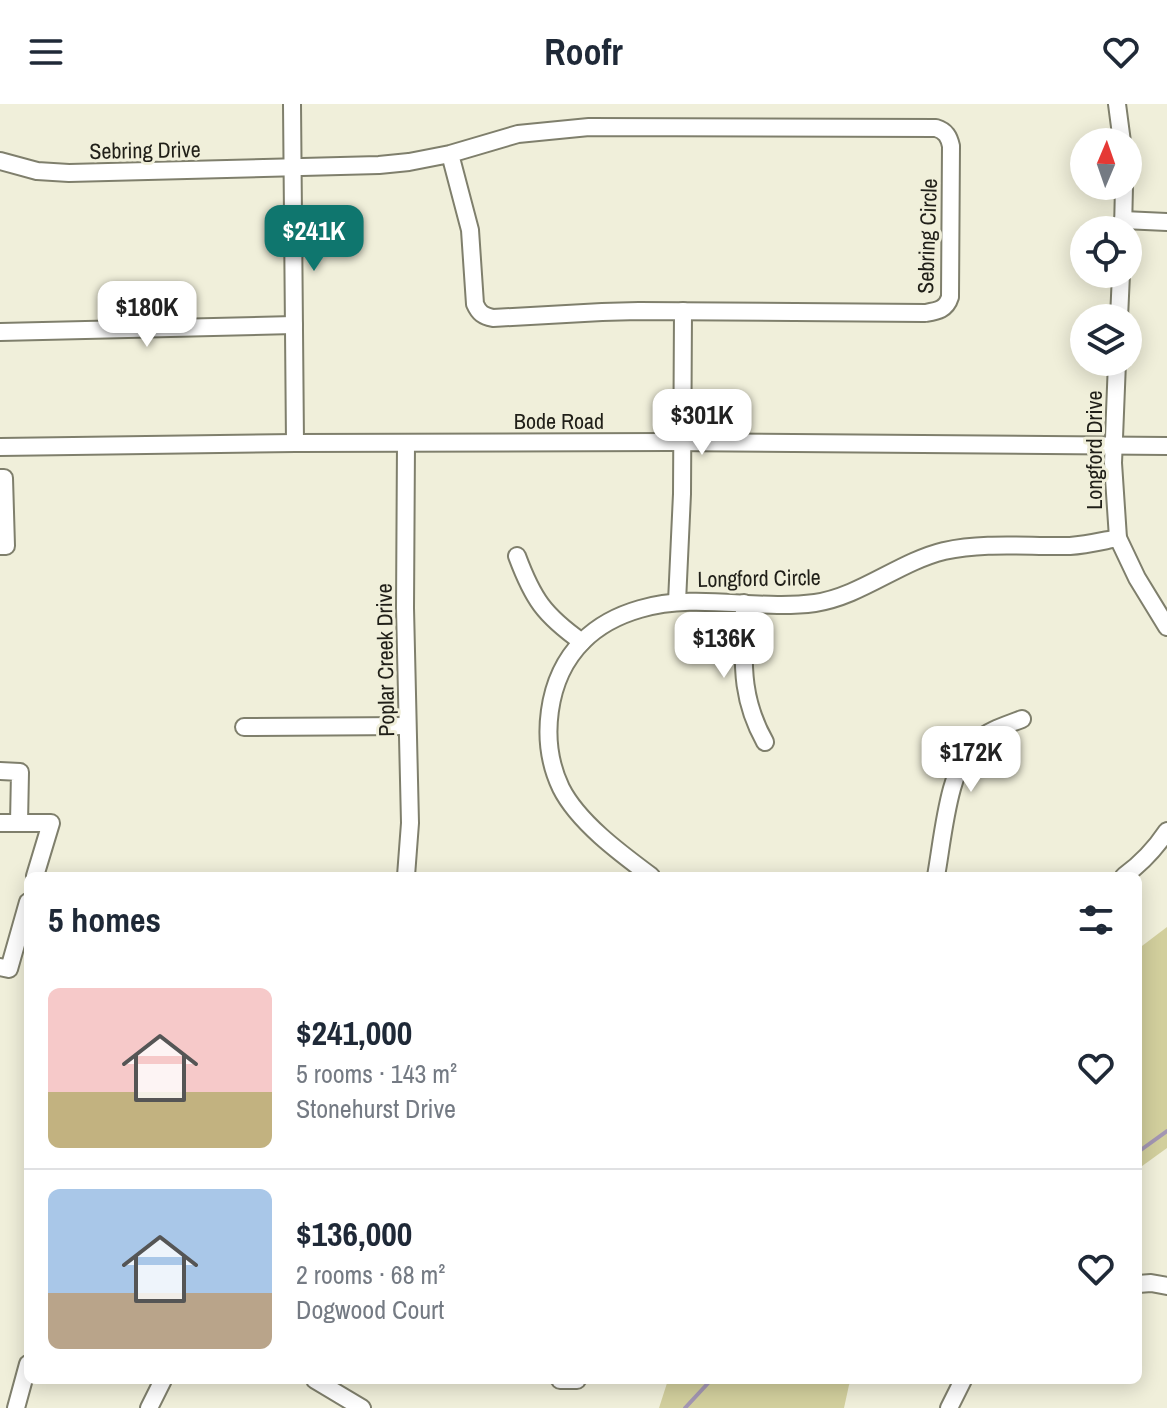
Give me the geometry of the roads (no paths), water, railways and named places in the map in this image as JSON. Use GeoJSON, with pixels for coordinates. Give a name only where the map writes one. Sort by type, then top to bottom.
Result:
{"type":"FeatureCollection","features":[{"type":"Feature","properties":{"kind":"street"},"geometry":{"type":"LineString","coordinates":[[292,104],[295,443]]}},
{"type":"Feature","properties":{"kind":"street"},"geometry":{"type":"LineString","coordinates":[[1117,104],[1120,128]]}},
{"type":"Feature","properties":{"kind":"street","name":"Sebring Circle"},"geometry":{"type":"LineString","coordinates":[[293,168],[409,162],[450,154],[518,134],[589,127],[940,129],[950,140],[952,156],[951,289],[948,304],[943,309],[925,313],[891,314],[683,311],[484,316],[475,304],[470,230],[450,154]]}},
{"type":"Feature","properties":{"kind":"street","name":"Sebring Drive"},"geometry":{"type":"LineString","coordinates":[[0,161],[37,171],[69,173],[293,168]]}},
{"type":"Feature","properties":{"kind":"street"},"geometry":{"type":"LineString","coordinates":[[1142,224],[1167,222]]}},
{"type":"Feature","properties":{"kind":"street"},"geometry":{"type":"LineString","coordinates":[[677,602],[683,443],[683,311]]}},
{"type":"Feature","properties":{"kind":"street"},"geometry":{"type":"LineString","coordinates":[[0,332],[294,325]]}},
{"type":"Feature","properties":{"kind":"street","name":"Longford Drive"},"geometry":{"type":"LineString","coordinates":[[1116,376],[1113,445],[1118,538]]}},
{"type":"Feature","properties":{"kind":"street","name":"Bode Road"},"geometry":{"type":"LineString","coordinates":[[0,447],[295,443],[1167,446]]}},
{"type":"Feature","properties":{"kind":"street","name":"Poplar Creek Drive"},"geometry":{"type":"LineString","coordinates":[[406,443],[405,608],[410,823],[406,872]]}},
{"type":"Feature","properties":{"kind":"street"},"geometry":{"type":"LineString","coordinates":[[0,478],[4,478],[6,546],[0,546]]}},
{"type":"Feature","properties":{"kind":"street"},"geometry":{"type":"LineString","coordinates":[[1118,538],[1137,578],[1167,627]]}},
{"type":"Feature","properties":{"kind":"street","name":"Longford Circle"},"geometry":{"type":"LineString","coordinates":[[646,872],[581,817],[561,788],[554,771],[549,738],[550,709],[555,689],[563,669],[582,642],[603,626],[619,616],[666,602],[814,603],[832,599],[943,552],[1002,544],[1085,544],[1118,538]]}},
{"type":"Feature","properties":{"kind":"street"},"geometry":{"type":"LineString","coordinates":[[517,556],[535,598],[582,642]]}},
{"type":"Feature","properties":{"kind":"street"},"geometry":{"type":"LineString","coordinates":[[744,603],[744,687],[753,720],[765,742]]}},
{"type":"Feature","properties":{"kind":"street"},"geometry":{"type":"LineString","coordinates":[[937,872],[951,794],[961,762],[978,739],[1022,719]]}},
{"type":"Feature","properties":{"kind":"street"},"geometry":{"type":"LineString","coordinates":[[244,727],[407,726]]}},
{"type":"Feature","properties":{"kind":"street"},"geometry":{"type":"LineString","coordinates":[[0,771],[20,772],[19,823]]}},
{"type":"Feature","properties":{"kind":"street"},"geometry":{"type":"LineString","coordinates":[[0,823],[51,823],[36,872]]}},
{"type":"Feature","properties":{"kind":"street"},"geometry":{"type":"LineString","coordinates":[[1130,872],[1155,848],[1167,831]]}},
{"type":"Feature","properties":{"kind":"street"},"geometry":{"type":"LineString","coordinates":[[4,968],[24,913]]}},
{"type":"Feature","properties":{"kind":"street"},"geometry":{"type":"LineString","coordinates":[[1142,1284],[1167,1286]]}},
{"type":"Feature","properties":{"kind":"street"},"geometry":{"type":"LineString","coordinates":[[16,1408],[24,1379]]}},
{"type":"Feature","properties":{"kind":"street"},"geometry":{"type":"LineString","coordinates":[[149,1408],[161,1384]]}},
{"type":"Feature","properties":{"kind":"street"},"geometry":{"type":"LineString","coordinates":[[322,1384],[362,1408]]}},
{"type":"Feature","properties":{"kind":"street"},"geometry":{"type":"LineString","coordinates":[[949,1408],[961,1384]]}},
{"type":"Feature","properties":{"kind":"waterway"},"geometry":{"type":"LineString","coordinates":[[1142,1149],[1167,1131]]}},
{"type":"Feature","properties":{"kind":"waterway"},"geometry":{"type":"LineString","coordinates":[[685,1408],[707,1384]]}}]}
